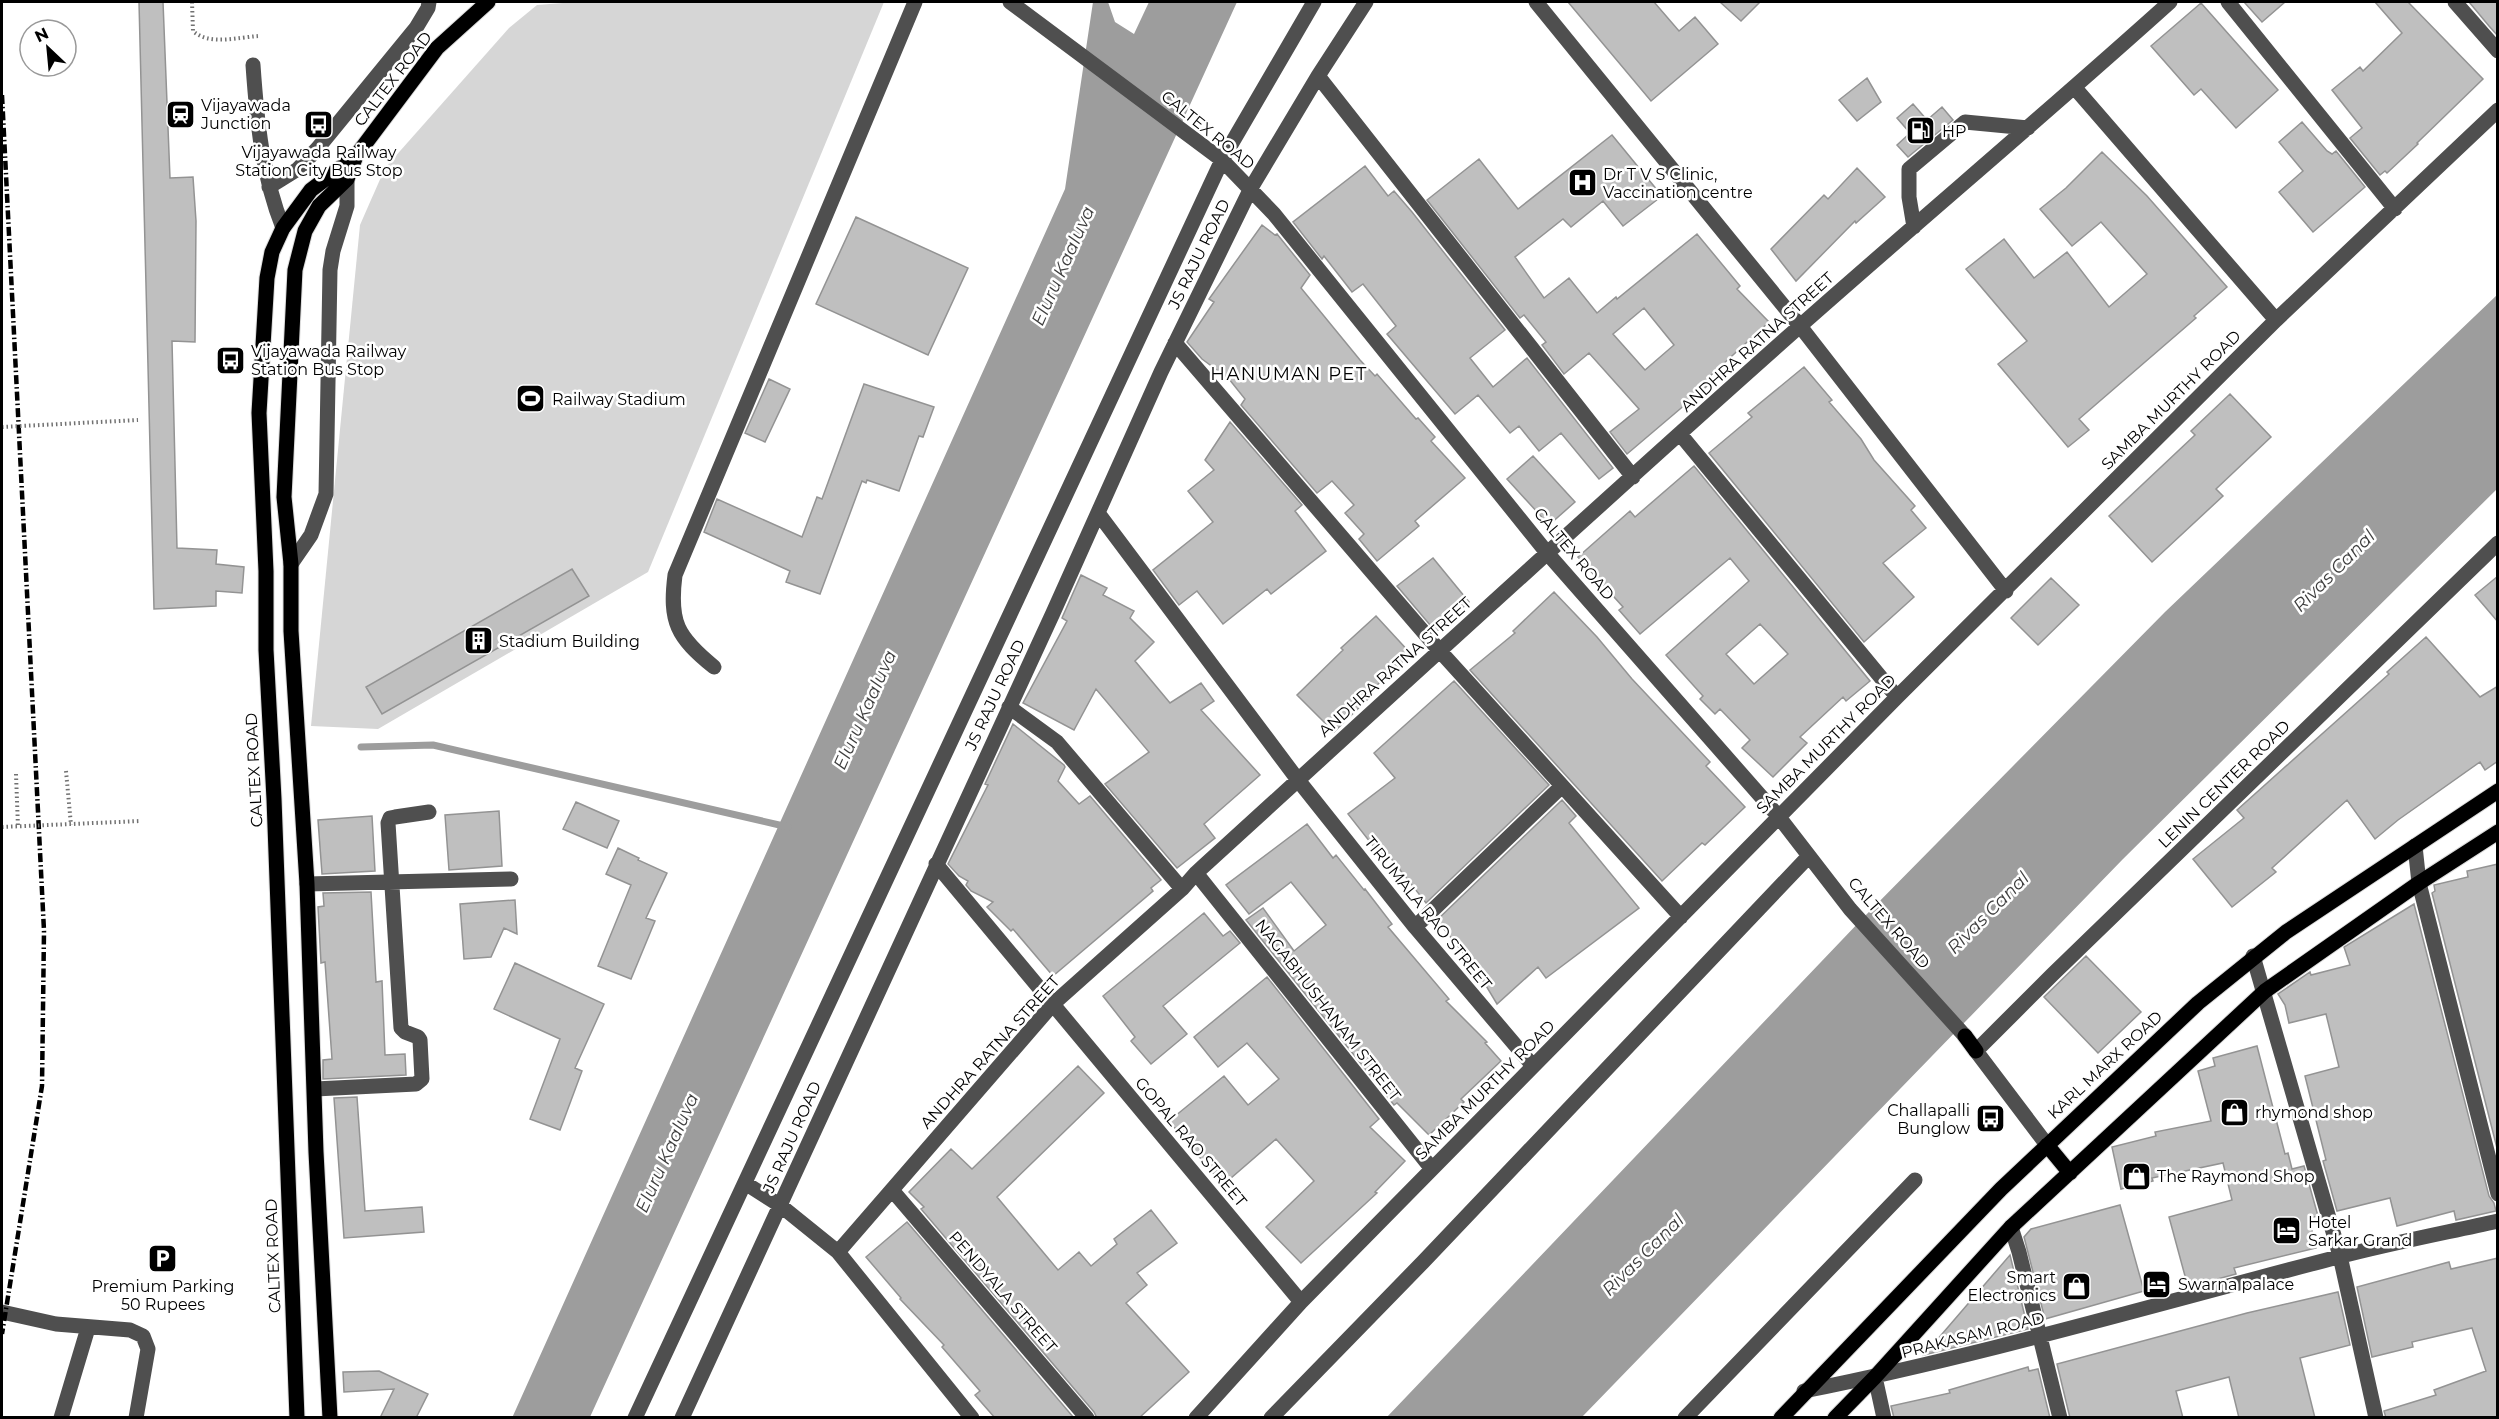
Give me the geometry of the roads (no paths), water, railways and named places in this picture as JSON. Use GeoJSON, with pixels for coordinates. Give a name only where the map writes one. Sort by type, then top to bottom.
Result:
{"type":"FeatureCollection","features":[{"type":"Feature","properties":{"kind":"main road","name":"CALTEX ROAD"},"geometry":{"type":"LineString","coordinates":[[330,1418],[307,884],[291,631],[291,564],[284,497],[295,270],[305,231],[319,206],[347,179],[356,156],[437,48],[488,2]]}},
{"type":"Feature","properties":{"kind":"main road","name":"CALTEX ROAD"},"geometry":{"type":"LineString","coordinates":[[297,1418],[274,799],[266,650],[266,571],[259,413],[267,278],[272,252],[283,228],[311,190],[356,156]]}},
{"type":"Feature","properties":{"kind":"main road","name":"KARL MARX ROAD"},"geometry":{"type":"LineString","coordinates":[[1781,1418],[1804,1391],[2001,1189],[2198,1002],[2253,956],[2498,791]]}},
{"type":"Feature","properties":{"kind":"main road"},"geometry":{"type":"LineString","coordinates":[[1835,1418],[2011,1227],[2265,991],[2419,883],[2498,832]]}},
{"type":"Feature","properties":{"kind":"main road","name":"CALTEX ROAD"},"geometry":{"type":"LineString","coordinates":[[1965,1036],[1976,1052]]}},
{"type":"Feature","properties":{"kind":"main road","name":"CALTEX ROAD"},"geometry":{"type":"LineString","coordinates":[[2047,1145],[2070,1173]]}},
{"type":"Feature","properties":{"kind":"street"},"geometry":{"type":"LineString","coordinates":[[269,187],[298,169],[317,149],[416,28],[429,2]]}},
{"type":"Feature","properties":{"kind":"street"},"geometry":{"type":"LineString","coordinates":[[714,668],[685,638],[673,614],[675,574],[915,2]]}},
{"type":"Feature","properties":{"kind":"street","name":"CALTEX ROAD"},"geometry":{"type":"LineString","coordinates":[[1010,2],[1222,160],[1251,188],[1274,213],[1548,554],[1779,817],[1850,909],[1965,1036]]}},
{"type":"Feature","properties":{"kind":"street","name":"JS RAJU ROAD"},"geometry":{"type":"LineString","coordinates":[[635,1418],[1222,160],[1314,2]]}},
{"type":"Feature","properties":{"kind":"street","name":"JS RAJU ROAD"},"geometry":{"type":"LineString","coordinates":[[682,1418],[1175,343],[1251,188],[1318,76],[1366,2]]}},
{"type":"Feature","properties":{"kind":"street"},"geometry":{"type":"LineString","coordinates":[[1536,2],[1800,326],[2006,591]]}},
{"type":"Feature","properties":{"kind":"street","name":"ANDHRA RATNA STREET"},"geometry":{"type":"LineString","coordinates":[[838,1252],[1053,1004],[1182,889],[1196,873],[1439,650],[1800,326],[2170,2]]}},
{"type":"Feature","properties":{"kind":"street"},"geometry":{"type":"LineString","coordinates":[[2228,2],[2395,209]]}},
{"type":"Feature","properties":{"kind":"street"},"geometry":{"type":"LineString","coordinates":[[2455,2],[2498,51]]}},
{"type":"Feature","properties":{"kind":"street"},"geometry":{"type":"LineString","coordinates":[[253,65],[259,139],[269,187],[283,228]]}},
{"type":"Feature","properties":{"kind":"street"},"geometry":{"type":"LineString","coordinates":[[1318,76],[1633,477]]}},
{"type":"Feature","properties":{"kind":"street"},"geometry":{"type":"LineString","coordinates":[[2074,88],[2276,320]]}},
{"type":"Feature","properties":{"kind":"street","name":"SAMBA MURTHY ROAD"},"geometry":{"type":"LineString","coordinates":[[1196,1418],[1301,1302],[1779,817],[2276,320],[2498,110]]}},
{"type":"Feature","properties":{"kind":"street"},"geometry":{"type":"LineString","coordinates":[[1914,227],[1909,197],[1910,169],[1917,162],[1965,122],[2028,128]]}},
{"type":"Feature","properties":{"kind":"street"},"geometry":{"type":"LineString","coordinates":[[291,564],[311,535],[326,494],[330,270],[333,251],[347,206],[347,179]]}},
{"type":"Feature","properties":{"kind":"street"},"geometry":{"type":"LineString","coordinates":[[1175,343],[1439,650],[1681,917]]}},
{"type":"Feature","properties":{"kind":"street"},"geometry":{"type":"LineString","coordinates":[[1680,434],[1898,698]]}},
{"type":"Feature","properties":{"kind":"street","name":"TIRUMALA RAO STREET"},"geometry":{"type":"LineString","coordinates":[[1098,513],[1298,780],[1415,927],[1533,1066]]}},
{"type":"Feature","properties":{"kind":"street","name":"LENIN CENTER ROAD"},"geometry":{"type":"LineString","coordinates":[[1976,1052],[2052,975],[2498,543]]}},
{"type":"Feature","properties":{"kind":"street"},"geometry":{"type":"LineString","coordinates":[[1009,707],[1064,749],[1182,889]]}},
{"type":"Feature","properties":{"kind":"street"},"geometry":{"type":"LineString","coordinates":[[1415,927],[1562,787]]}},
{"type":"Feature","properties":{"kind":"street"},"geometry":{"type":"LineString","coordinates":[[315,1089],[416,1084],[422,1079],[420,1040],[401,1028],[388,823],[390,818],[429,812]]}},
{"type":"Feature","properties":{"kind":"street"},"geometry":{"type":"LineString","coordinates":[[2415,846],[2419,883],[2498,1194]]}},
{"type":"Feature","properties":{"kind":"street"},"geometry":{"type":"LineString","coordinates":[[1271,1418],[1423,1262],[1809,856]]}},
{"type":"Feature","properties":{"kind":"street","name":"GOPAL RAO STREET"},"geometry":{"type":"LineString","coordinates":[[936,864],[1301,1302]]}},
{"type":"Feature","properties":{"kind":"street","name":"NAGABHUSHANAM STREET"},"geometry":{"type":"LineString","coordinates":[[1196,873],[1432,1169]]}},
{"type":"Feature","properties":{"kind":"street"},"geometry":{"type":"LineString","coordinates":[[307,884],[511,879]]}},
{"type":"Feature","properties":{"kind":"street"},"geometry":{"type":"LineString","coordinates":[[2253,956],[2340,1256],[2376,1418]]}},
{"type":"Feature","properties":{"kind":"street","name":"CALTEX ROAD"},"geometry":{"type":"LineString","coordinates":[[1976,1052],[2047,1145]]}},
{"type":"Feature","properties":{"kind":"street"},"geometry":{"type":"LineString","coordinates":[[1685,1418],[1915,1180]]}},
{"type":"Feature","properties":{"kind":"street"},"geometry":{"type":"LineString","coordinates":[[745,1183],[781,1206],[838,1252],[972,1418]]}},
{"type":"Feature","properties":{"kind":"street","name":"PENDYALA STREET"},"geometry":{"type":"LineString","coordinates":[[891,1190],[1087,1418]]}},
{"type":"Feature","properties":{"kind":"street","name":"PRAKASAM ROAD"},"geometry":{"type":"LineString","coordinates":[[1804,1391],[1875,1377],[2040,1337],[2340,1256],[2498,1221]]}},
{"type":"Feature","properties":{"kind":"street"},"geometry":{"type":"LineString","coordinates":[[2011,1227],[2060,1418]]}},
{"type":"Feature","properties":{"kind":"street"},"geometry":{"type":"LineString","coordinates":[[2,1312],[35,1321],[88,1328],[130,1330],[144,1336],[148,1349],[136,1418]]}},
{"type":"Feature","properties":{"kind":"street"},"geometry":{"type":"LineString","coordinates":[[61,1418],[88,1328]]}},
{"type":"Feature","properties":{"kind":"street"},"geometry":{"type":"LineString","coordinates":[[1875,1377],[1884,1418]]}},
{"type":"Feature","properties":{"kind":"water","name":"Eluru Kaaluva"},"geometry":{"type":"Polygon","coordinates":[[[1093,2],[1108,2],[1115,22],[1134,34],[1149,2],[1237,2],[590,1417],[512,1418],[1065,189],[1093,2]]]}},
{"type":"Feature","properties":{"kind":"water","name":"Rivas Canal"},"geometry":{"type":"Polygon","coordinates":[[[2497,295],[2497,489],[2123,859],[1582,1417],[1386,1418],[1862,919],[2165,612],[2497,295]]]}},
{"type":"Feature","properties":{"kind":"waterway"},"geometry":{"type":"LineString","coordinates":[[361,747],[433,745],[788,827]]}},
{"type":"Feature","properties":{"kind":"railway"},"geometry":{"type":"LineString","coordinates":[[2,95],[44,931],[42,1086],[2,1334]]}},
{"type":"Feature","properties":{"kind":"place","name":"Vijayawada Junction"},"geometry":{"type":"Point","coordinates":[180,114]}},
{"type":"Feature","properties":{"kind":"place","name":"Vijayawada Railway Station City Bus Stop"},"geometry":{"type":"Point","coordinates":[319,124]}},
{"type":"Feature","properties":{"kind":"place","name":"HP"},"geometry":{"type":"Point","coordinates":[1921,131]}},
{"type":"Feature","properties":{"kind":"place","name":"Dr T V S Clinic, Vaccination centre"},"geometry":{"type":"Point","coordinates":[1582,183]}},
{"type":"Feature","properties":{"kind":"place","name":"Vijayawada Railway Station Bus Stop"},"geometry":{"type":"Point","coordinates":[230,360]}},
{"type":"Feature","properties":{"kind":"place","name":"Railway Stadium"},"geometry":{"type":"Point","coordinates":[531,399]}},
{"type":"Feature","properties":{"kind":"place","name":"Stadium Building"},"geometry":{"type":"Point","coordinates":[478,641]}},
{"type":"Feature","properties":{"kind":"place","name":"rhymond shop"},"geometry":{"type":"Point","coordinates":[2234,1112]}},
{"type":"Feature","properties":{"kind":"place","name":"Challapalli Bunglow"},"geometry":{"type":"Point","coordinates":[1991,1119]}},
{"type":"Feature","properties":{"kind":"place","name":"The Raymond Shop"},"geometry":{"type":"Point","coordinates":[2136,1176]}},
{"type":"Feature","properties":{"kind":"place","name":"Hotel Sarkar Grand"},"geometry":{"type":"Point","coordinates":[2287,1231]}},
{"type":"Feature","properties":{"kind":"place","name":"Premium Parking 50 Rupees"},"geometry":{"type":"Point","coordinates":[163,1258]}},
{"type":"Feature","properties":{"kind":"place","name":"Swarna palace"},"geometry":{"type":"Point","coordinates":[2157,1284]}},
{"type":"Feature","properties":{"kind":"place","name":"Smart Electronics"},"geometry":{"type":"Point","coordinates":[2077,1286]}},
{"type":"Feature","properties":{"kind":"district","name":"HANUMAN PET"},"geometry":{"type":"Point","coordinates":[1289,374]}}]}
